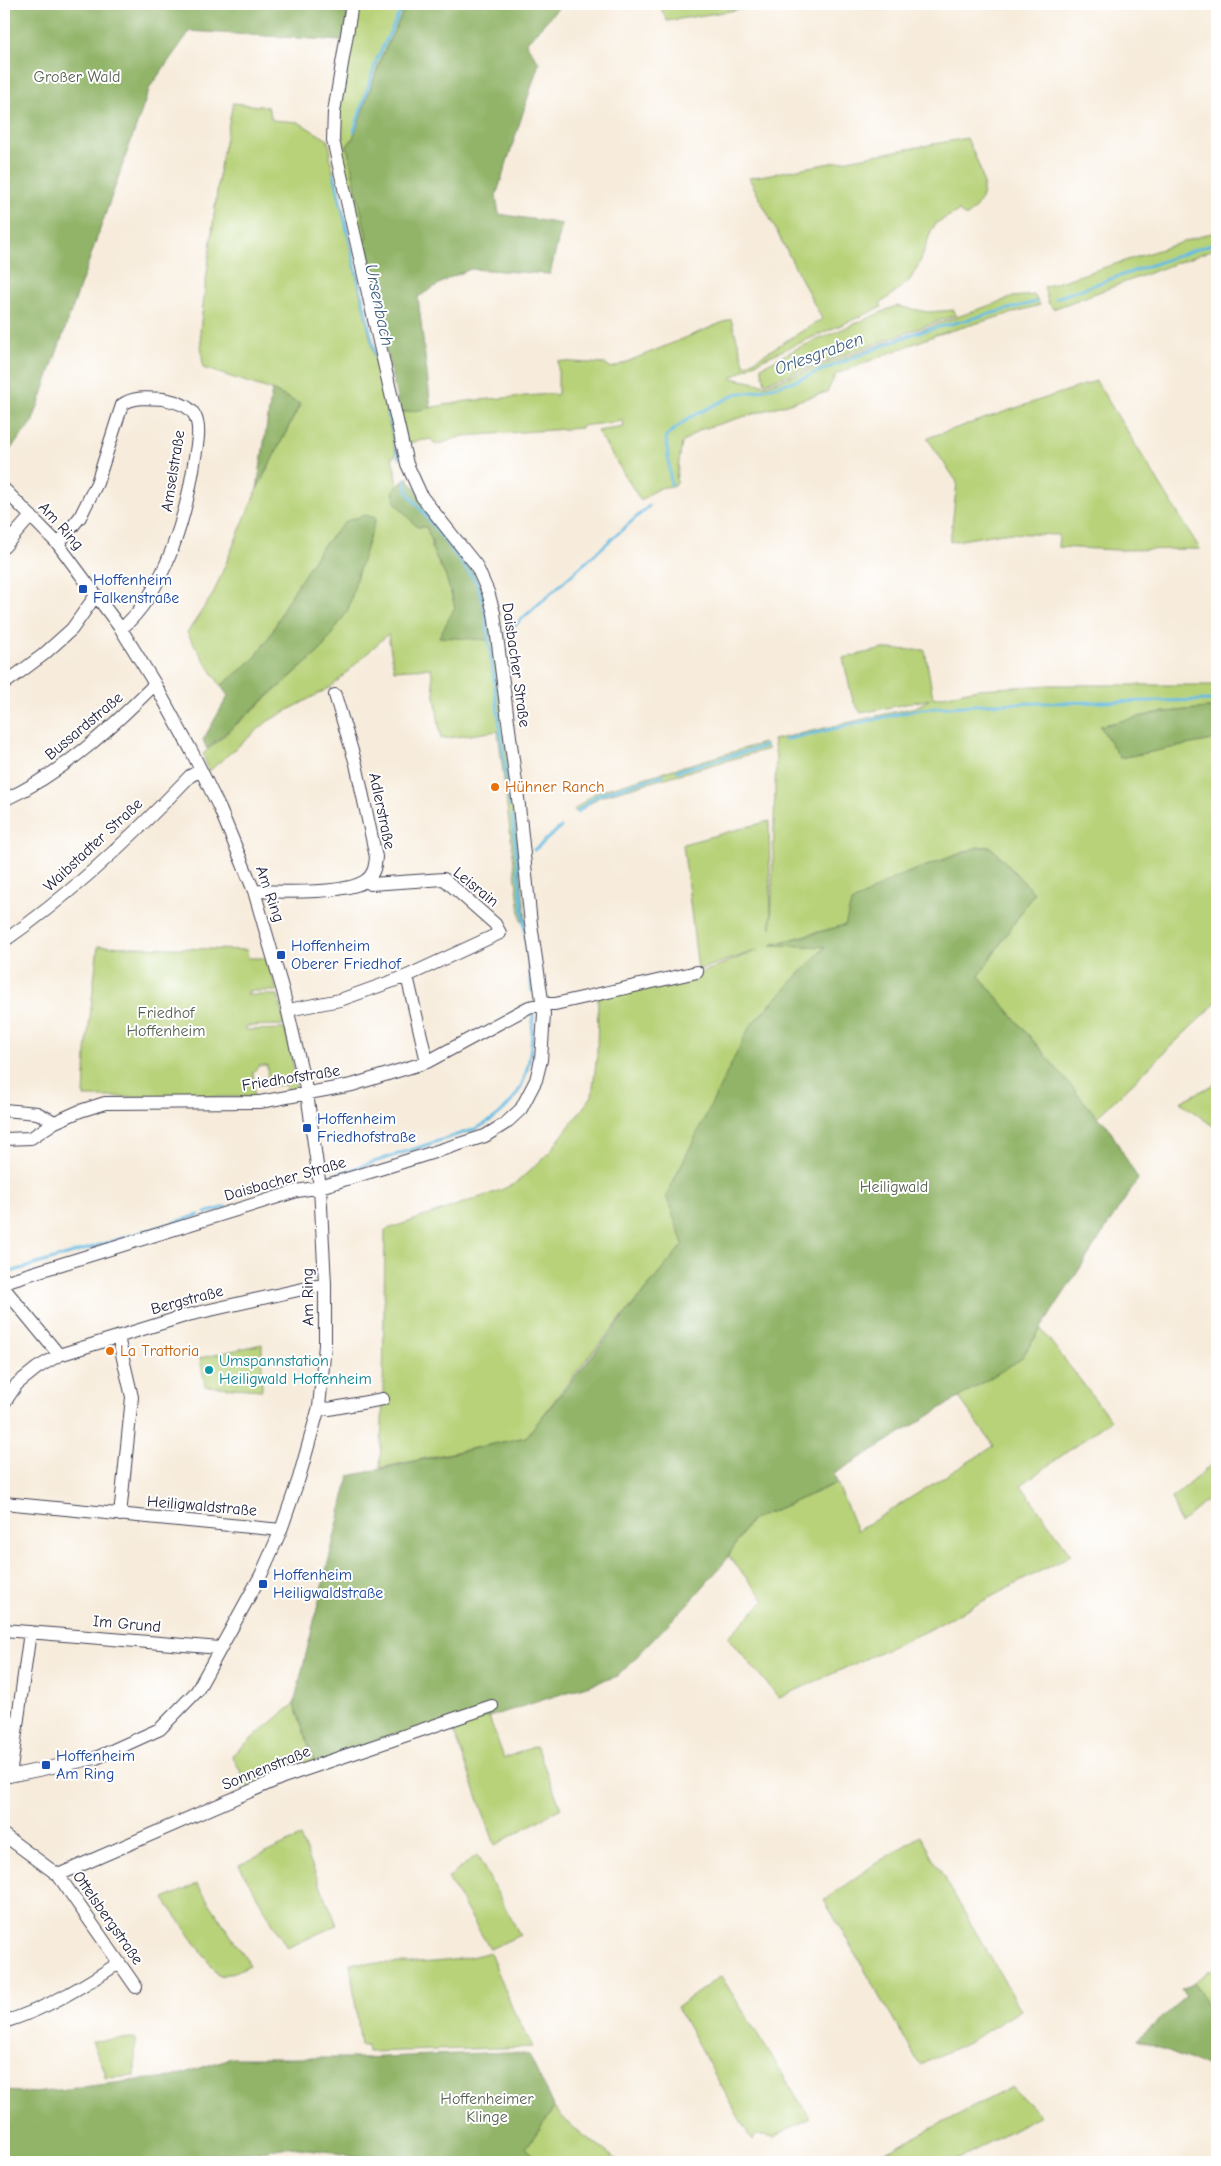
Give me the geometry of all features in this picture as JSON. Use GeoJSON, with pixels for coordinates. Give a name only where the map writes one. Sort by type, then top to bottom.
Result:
{"type":"FeatureCollection","features":[{"type":"Feature","properties":{"kind":"street","name":"Daisbacher Straße"},"geometry":{"type":"LineString","coordinates":[[4,1282],[297,1191],[320,1187],[485,1136],[506,1123],[522,1109],[536,1080],[541,1060],[544,1014],[494,613],[488,592],[476,565],[422,497],[407,464],[333,140],[334,112],[352,4]]}},
{"type":"Feature","properties":{"kind":"street","name":"Amselstraße"},"geometry":{"type":"LineString","coordinates":[[58,544],[80,517],[97,483],[122,405],[132,399],[161,399],[181,404],[190,409],[195,415],[197,422],[197,440],[187,505],[174,542],[148,597],[135,617],[121,629]]}},
{"type":"Feature","properties":{"kind":"street","name":"Am Ring"},"geometry":{"type":"LineString","coordinates":[[4,489],[58,544],[121,629],[155,684],[201,770],[220,809],[254,892],[288,1010],[307,1093],[320,1187],[325,1284],[325,1345],[319,1407],[282,1530],[261,1575],[197,1691],[160,1729],[96,1758],[7,1777]]}},
{"type":"Feature","properties":{"kind":"street"},"geometry":{"type":"LineString","coordinates":[[4,547],[31,516]]}},
{"type":"Feature","properties":{"kind":"street"},"geometry":{"type":"LineString","coordinates":[[4,684],[72,629],[96,594]]}},
{"type":"Feature","properties":{"kind":"street","name":"Bussardstraße"},"geometry":{"type":"LineString","coordinates":[[4,800],[30,787],[81,754],[112,728],[155,684]]}},
{"type":"Feature","properties":{"kind":"street","name":"Adlerstraße"},"geometry":{"type":"LineString","coordinates":[[335,695],[356,764],[376,857],[375,870],[366,880]]}},
{"type":"Feature","properties":{"kind":"street","name":"Waibstadter Straße"},"geometry":{"type":"LineString","coordinates":[[4,940],[53,905],[82,880],[190,776],[201,770]]}},
{"type":"Feature","properties":{"kind":"street","name":"Leisrain"},"geometry":{"type":"LineString","coordinates":[[366,880],[371,884],[444,878],[495,924],[500,933],[407,976]]}},
{"type":"Feature","properties":{"kind":"street"},"geometry":{"type":"LineString","coordinates":[[254,892],[300,892],[354,886],[366,880]]}},
{"type":"Feature","properties":{"kind":"street"},"geometry":{"type":"LineString","coordinates":[[542,1004],[563,1003],[697,972]]}},
{"type":"Feature","properties":{"kind":"street"},"geometry":{"type":"LineString","coordinates":[[288,1010],[340,1000],[407,976],[427,1062]]}},
{"type":"Feature","properties":{"kind":"street","name":"Friedhofstraße"},"geometry":{"type":"LineString","coordinates":[[4,1139],[31,1138],[56,1122],[80,1111],[105,1104],[260,1102],[352,1085],[427,1062],[529,1007],[542,1004]]}},
{"type":"Feature","properties":{"kind":"street"},"geometry":{"type":"LineString","coordinates":[[4,1110],[37,1113],[56,1122]]}},
{"type":"Feature","properties":{"kind":"street","name":"Bergstraße"},"geometry":{"type":"LineString","coordinates":[[4,1403],[17,1384],[37,1368],[59,1355],[188,1315],[325,1284]]}},
{"type":"Feature","properties":{"kind":"street"},"geometry":{"type":"LineString","coordinates":[[4,1288],[59,1355]]}},
{"type":"Feature","properties":{"kind":"street"},"geometry":{"type":"LineString","coordinates":[[118,1337],[132,1397],[120,1515]]}},
{"type":"Feature","properties":{"kind":"street"},"geometry":{"type":"LineString","coordinates":[[319,1407],[329,1409],[383,1399]]}},
{"type":"Feature","properties":{"kind":"street","name":"Heiligwaldstraße"},"geometry":{"type":"LineString","coordinates":[[4,1503],[282,1530]]}},
{"type":"Feature","properties":{"kind":"street","name":"Im Grund"},"geometry":{"type":"LineString","coordinates":[[4,1630],[220,1648]]}},
{"type":"Feature","properties":{"kind":"street"},"geometry":{"type":"LineString","coordinates":[[7,1777],[30,1632]]}},
{"type":"Feature","properties":{"kind":"street","name":"Sonnenstraße"},"geometry":{"type":"LineString","coordinates":[[58,1875],[283,1777],[492,1706]]}},
{"type":"Feature","properties":{"kind":"street","name":"Ottelsbergstraße"},"geometry":{"type":"LineString","coordinates":[[4,1835],[58,1875],[118,1963],[136,1986]]}},
{"type":"Feature","properties":{"kind":"street"},"geometry":{"type":"LineString","coordinates":[[4,2022],[43,2008],[84,1986],[118,1963]]}},
{"type":"Feature","properties":{"kind":"green space","name":"Großer Wald"},"geometry":{"type":"Polygon","coordinates":[[[4,4],[350,4],[343,41],[190,31],[150,87],[32,423],[4,457],[4,4]]]}},
{"type":"Feature","properties":{"kind":"green space"},"geometry":{"type":"Polygon","coordinates":[[[355,4],[407,4],[382,56],[353,138],[347,146],[367,238],[362,241],[340,154],[336,121],[355,4]]]}},
{"type":"Feature","properties":{"kind":"green space"},"geometry":{"type":"Polygon","coordinates":[[[407,4],[562,4],[526,43],[539,63],[496,196],[499,214],[562,224],[550,274],[471,269],[449,278],[418,297],[431,408],[400,413],[362,241],[367,238],[347,146],[353,138],[382,56],[407,4]]]}},
{"type":"Feature","properties":{"kind":"green space"},"geometry":{"type":"Polygon","coordinates":[[[659,4],[767,4],[767,5],[667,21],[659,4]]]}},
{"type":"Feature","properties":{"kind":"green space"},"geometry":{"type":"Polygon","coordinates":[[[233,103],[268,107],[272,120],[298,122],[328,140],[330,157],[396,455],[392,457],[398,484],[393,491],[426,527],[432,541],[432,549],[446,577],[455,607],[492,633],[526,920],[521,921],[498,731],[441,739],[431,668],[394,670],[388,634],[331,687],[268,721],[209,771],[203,754],[321,650],[348,610],[357,576],[285,605],[273,631],[255,658],[221,686],[187,633],[213,594],[257,489],[300,405],[272,390],[203,368],[200,330],[220,167],[233,103]]]}},
{"type":"Feature","properties":{"kind":"green space"},"geometry":{"type":"Polygon","coordinates":[[[967,138],[983,179],[981,199],[966,217],[959,211],[936,223],[931,231],[921,260],[910,280],[880,304],[882,307],[761,360],[731,378],[766,385],[1013,297],[1034,295],[1040,305],[936,335],[836,374],[827,392],[699,430],[682,443],[676,480],[678,482],[672,487],[663,487],[655,490],[641,501],[597,431],[624,427],[623,421],[581,426],[581,428],[463,436],[436,445],[431,439],[407,443],[400,413],[467,401],[555,395],[558,394],[558,361],[605,364],[612,368],[731,319],[745,366],[822,319],[749,178],[967,138]]]}},
{"type":"Feature","properties":{"kind":"green space"},"geometry":{"type":"Polygon","coordinates":[[[1217,231],[1217,248],[1053,309],[1048,302],[1044,287],[1217,231]]]}},
{"type":"Feature","properties":{"kind":"green space"},"geometry":{"type":"Polygon","coordinates":[[[896,306],[928,312],[954,310],[956,315],[765,383],[761,367],[796,349],[896,306]]]}},
{"type":"Feature","properties":{"kind":"green space"},"geometry":{"type":"Polygon","coordinates":[[[1096,381],[1200,549],[1117,550],[1058,547],[1059,535],[1003,533],[950,542],[957,482],[927,438],[1096,381]]]}},
{"type":"Feature","properties":{"kind":"green space"},"geometry":{"type":"Polygon","coordinates":[[[272,390],[300,404],[257,489],[272,390]]]}},
{"type":"Feature","properties":{"kind":"green space"},"geometry":{"type":"Polygon","coordinates":[[[407,477],[460,550],[486,596],[492,633],[488,640],[439,637],[455,607],[446,577],[432,549],[432,541],[426,527],[417,527],[395,502],[393,491],[407,477]]]}},
{"type":"Feature","properties":{"kind":"green space"},"geometry":{"type":"Polygon","coordinates":[[[365,515],[376,518],[348,610],[321,650],[207,749],[203,740],[228,696],[221,686],[255,658],[273,631],[285,605],[321,548],[346,521],[365,515]]]}},
{"type":"Feature","properties":{"kind":"green space"},"geometry":{"type":"Polygon","coordinates":[[[883,649],[925,650],[933,698],[978,689],[1051,685],[1217,685],[1217,707],[1156,713],[1100,726],[1120,758],[1217,739],[1217,1002],[1097,1117],[979,976],[1034,893],[991,847],[978,847],[894,878],[845,925],[773,944],[826,946],[750,1026],[684,1244],[587,1359],[526,1437],[380,1468],[383,1399],[385,1230],[501,1190],[516,1183],[548,1154],[592,1096],[597,1054],[598,997],[698,974],[758,950],[698,970],[683,844],[769,821],[771,928],[776,756],[773,740],[916,707],[930,699],[861,713],[853,701],[843,658],[883,649]]]}},
{"type":"Feature","properties":{"kind":"green space"},"geometry":{"type":"Polygon","coordinates":[[[1217,707],[1217,739],[1120,758],[1100,726],[1156,713],[1217,707]]]}},
{"type":"Feature","properties":{"kind":"green space"},"geometry":{"type":"Polygon","coordinates":[[[763,743],[768,749],[599,797],[577,813],[574,810],[596,792],[763,743]]]}},
{"type":"Feature","properties":{"kind":"green space","name":"Heiligwald"},"geometry":{"type":"Polygon","coordinates":[[[978,847],[991,847],[1034,893],[979,976],[1097,1117],[1107,1125],[1138,1179],[1021,1359],[834,1474],[837,1483],[750,1521],[723,1564],[618,1676],[489,1717],[451,1724],[317,1769],[294,1704],[349,1476],[526,1437],[683,1244],[666,1196],[750,1026],[825,947],[771,945],[845,925],[851,903],[894,878],[978,847]]]}},
{"type":"Feature","properties":{"kind":"green space","name":"Friedhof Hoffenheim"},"geometry":{"type":"Polygon","coordinates":[[[98,946],[247,950],[248,958],[267,958],[277,991],[248,991],[248,995],[278,995],[285,1025],[246,1026],[246,1030],[286,1029],[296,1080],[295,1088],[286,1092],[286,1085],[268,1086],[267,1065],[259,1066],[253,1072],[254,1097],[84,1097],[86,1052],[98,946]]]}},
{"type":"Feature","properties":{"kind":"green space"},"geometry":{"type":"Polygon","coordinates":[[[1217,1083],[1217,1129],[1180,1102],[1217,1083]]]}},
{"type":"Feature","properties":{"kind":"green space"},"geometry":{"type":"Polygon","coordinates":[[[1041,1329],[1111,1420],[1021,1485],[1071,1555],[924,1632],[779,1698],[728,1637],[765,1600],[728,1556],[750,1521],[837,1483],[857,1531],[994,1446],[958,1396],[1021,1359],[1041,1329]]]}},
{"type":"Feature","properties":{"kind":"green space"},"geometry":{"type":"Polygon","coordinates":[[[262,1344],[262,1390],[205,1386],[200,1358],[262,1344]]]}},
{"type":"Feature","properties":{"kind":"green space"},"geometry":{"type":"Polygon","coordinates":[[[1217,1460],[1217,1492],[1180,1524],[1172,1498],[1217,1460]]]}},
{"type":"Feature","properties":{"kind":"green space"},"geometry":{"type":"Polygon","coordinates":[[[294,1704],[317,1769],[249,1789],[232,1755],[294,1704]]]}},
{"type":"Feature","properties":{"kind":"green space"},"geometry":{"type":"Polygon","coordinates":[[[489,1717],[504,1758],[536,1746],[561,1808],[495,1845],[451,1724],[489,1717]]]}},
{"type":"Feature","properties":{"kind":"green space"},"geometry":{"type":"Polygon","coordinates":[[[920,1836],[1021,2010],[972,2040],[920,2065],[824,1900],[875,1864],[920,1836]]]}},
{"type":"Feature","properties":{"kind":"green space"},"geometry":{"type":"Polygon","coordinates":[[[300,1837],[337,1925],[287,1948],[239,1865],[300,1837]]]}},
{"type":"Feature","properties":{"kind":"green space"},"geometry":{"type":"Polygon","coordinates":[[[477,1855],[520,1935],[490,1949],[448,1878],[477,1855]]]}},
{"type":"Feature","properties":{"kind":"green space"},"geometry":{"type":"Polygon","coordinates":[[[197,1884],[250,1965],[235,1972],[219,1976],[164,1899],[197,1884]]]}},
{"type":"Feature","properties":{"kind":"green space"},"geometry":{"type":"Polygon","coordinates":[[[490,1952],[513,2010],[533,2047],[368,2052],[367,2046],[361,2046],[350,1963],[438,1962],[490,1952]]]}},
{"type":"Feature","properties":{"kind":"green space"},"geometry":{"type":"Polygon","coordinates":[[[1217,1967],[1217,2031],[1200,1991],[1193,1982],[1217,1967]]]}},
{"type":"Feature","properties":{"kind":"green space"},"geometry":{"type":"Polygon","coordinates":[[[721,1976],[810,2118],[774,2137],[757,2134],[752,2141],[677,2007],[721,1976]]]}},
{"type":"Feature","properties":{"kind":"green space"},"geometry":{"type":"Polygon","coordinates":[[[1193,1982],[1200,1991],[1217,2031],[1217,2074],[1214,2069],[1138,2039],[1186,1997],[1181,1989],[1193,1982]]]}},
{"type":"Feature","properties":{"kind":"green space"},"geometry":{"type":"Polygon","coordinates":[[[135,2038],[135,2076],[105,2078],[105,2071],[92,2041],[135,2038]]]}},
{"type":"Feature","properties":{"kind":"green space","name":"Hoffenheimer Klinge"},"geometry":{"type":"Polygon","coordinates":[[[510,2052],[529,2055],[554,2108],[526,2148],[542,2162],[374,2162],[333,2152],[290,2147],[237,2154],[199,2162],[4,2162],[4,2091],[35,2093],[172,2077],[231,2058],[359,2058],[510,2052]]]}},
{"type":"Feature","properties":{"kind":"green space"},"geometry":{"type":"Polygon","coordinates":[[[1012,2087],[1040,2115],[953,2162],[866,2162],[1012,2087]]]}},
{"type":"Feature","properties":{"kind":"green space"},"geometry":{"type":"Polygon","coordinates":[[[554,2108],[572,2127],[620,2162],[542,2162],[526,2148],[554,2108]]]}},
{"type":"Feature","properties":{"kind":"waterway","name":"Ursenbach"},"geometry":{"type":"LineString","coordinates":[[354,131],[377,59],[404,4]]}},
{"type":"Feature","properties":{"kind":"waterway","name":"Ursenbach"},"geometry":{"type":"LineString","coordinates":[[334,173],[399,458]]}},
{"type":"Feature","properties":{"kind":"waterway","name":"Orlesgraben"},"geometry":{"type":"LineString","coordinates":[[1056,298],[1212,244]]}},
{"type":"Feature","properties":{"kind":"waterway","name":"Orlesgraben"},"geometry":{"type":"LineString","coordinates":[[671,485],[666,436],[689,418],[738,393],[749,393],[795,381],[912,334],[1036,302]]}},
{"type":"Feature","properties":{"kind":"waterway"},"geometry":{"type":"LineString","coordinates":[[405,480],[408,493],[477,583],[485,610],[510,806]]}},
{"type":"Feature","properties":{"kind":"waterway","name":"Orlesgraben"},"geometry":{"type":"LineString","coordinates":[[506,633],[649,506]]}},
{"type":"Feature","properties":{"kind":"waterway"},"geometry":{"type":"LineString","coordinates":[[784,740],[921,709],[989,704],[1217,700]]}},
{"type":"Feature","properties":{"kind":"waterway"},"geometry":{"type":"LineString","coordinates":[[677,771],[765,746]]}},
{"type":"Feature","properties":{"kind":"waterway"},"geometry":{"type":"LineString","coordinates":[[577,812],[597,795],[663,775]]}},
{"type":"Feature","properties":{"kind":"waterway"},"geometry":{"type":"LineString","coordinates":[[512,816],[532,991]]}},
{"type":"Feature","properties":{"kind":"waterway"},"geometry":{"type":"LineString","coordinates":[[534,850],[561,827]]}},
{"type":"Feature","properties":{"kind":"waterway"},"geometry":{"type":"LineString","coordinates":[[328,1177],[475,1129],[493,1119],[506,1108],[523,1082],[531,1050],[533,1013]]}},
{"type":"Feature","properties":{"kind":"waterway"},"geometry":{"type":"LineString","coordinates":[[205,1213],[226,1207]]}},
{"type":"Feature","properties":{"kind":"waterway"},"geometry":{"type":"LineString","coordinates":[[4,1274],[199,1215]]}},
{"type":"Feature","properties":{"kind":"place","name":"Hoffenheim Falkenstraße"},"geometry":{"type":"Point","coordinates":[83,589]}},
{"type":"Feature","properties":{"kind":"place","name":"Hühner Ranch"},"geometry":{"type":"Point","coordinates":[495,787]}},
{"type":"Feature","properties":{"kind":"place","name":"Hoffenheim Oberer Friedhof"},"geometry":{"type":"Point","coordinates":[281,955]}},
{"type":"Feature","properties":{"kind":"place","name":"Hoffenheim Friedhofstraße"},"geometry":{"type":"Point","coordinates":[307,1128]}},
{"type":"Feature","properties":{"kind":"place","name":"La Trattoria"},"geometry":{"type":"Point","coordinates":[110,1351]}},
{"type":"Feature","properties":{"kind":"place","name":"Umspannstation Heiligwald Hoffenheim"},"geometry":{"type":"Point","coordinates":[209,1370]}},
{"type":"Feature","properties":{"kind":"place","name":"Hoffenheim Heiligwaldstraße"},"geometry":{"type":"Point","coordinates":[263,1584]}},
{"type":"Feature","properties":{"kind":"place","name":"Hoffenheim Am Ring"},"geometry":{"type":"Point","coordinates":[46,1765]}}]}
